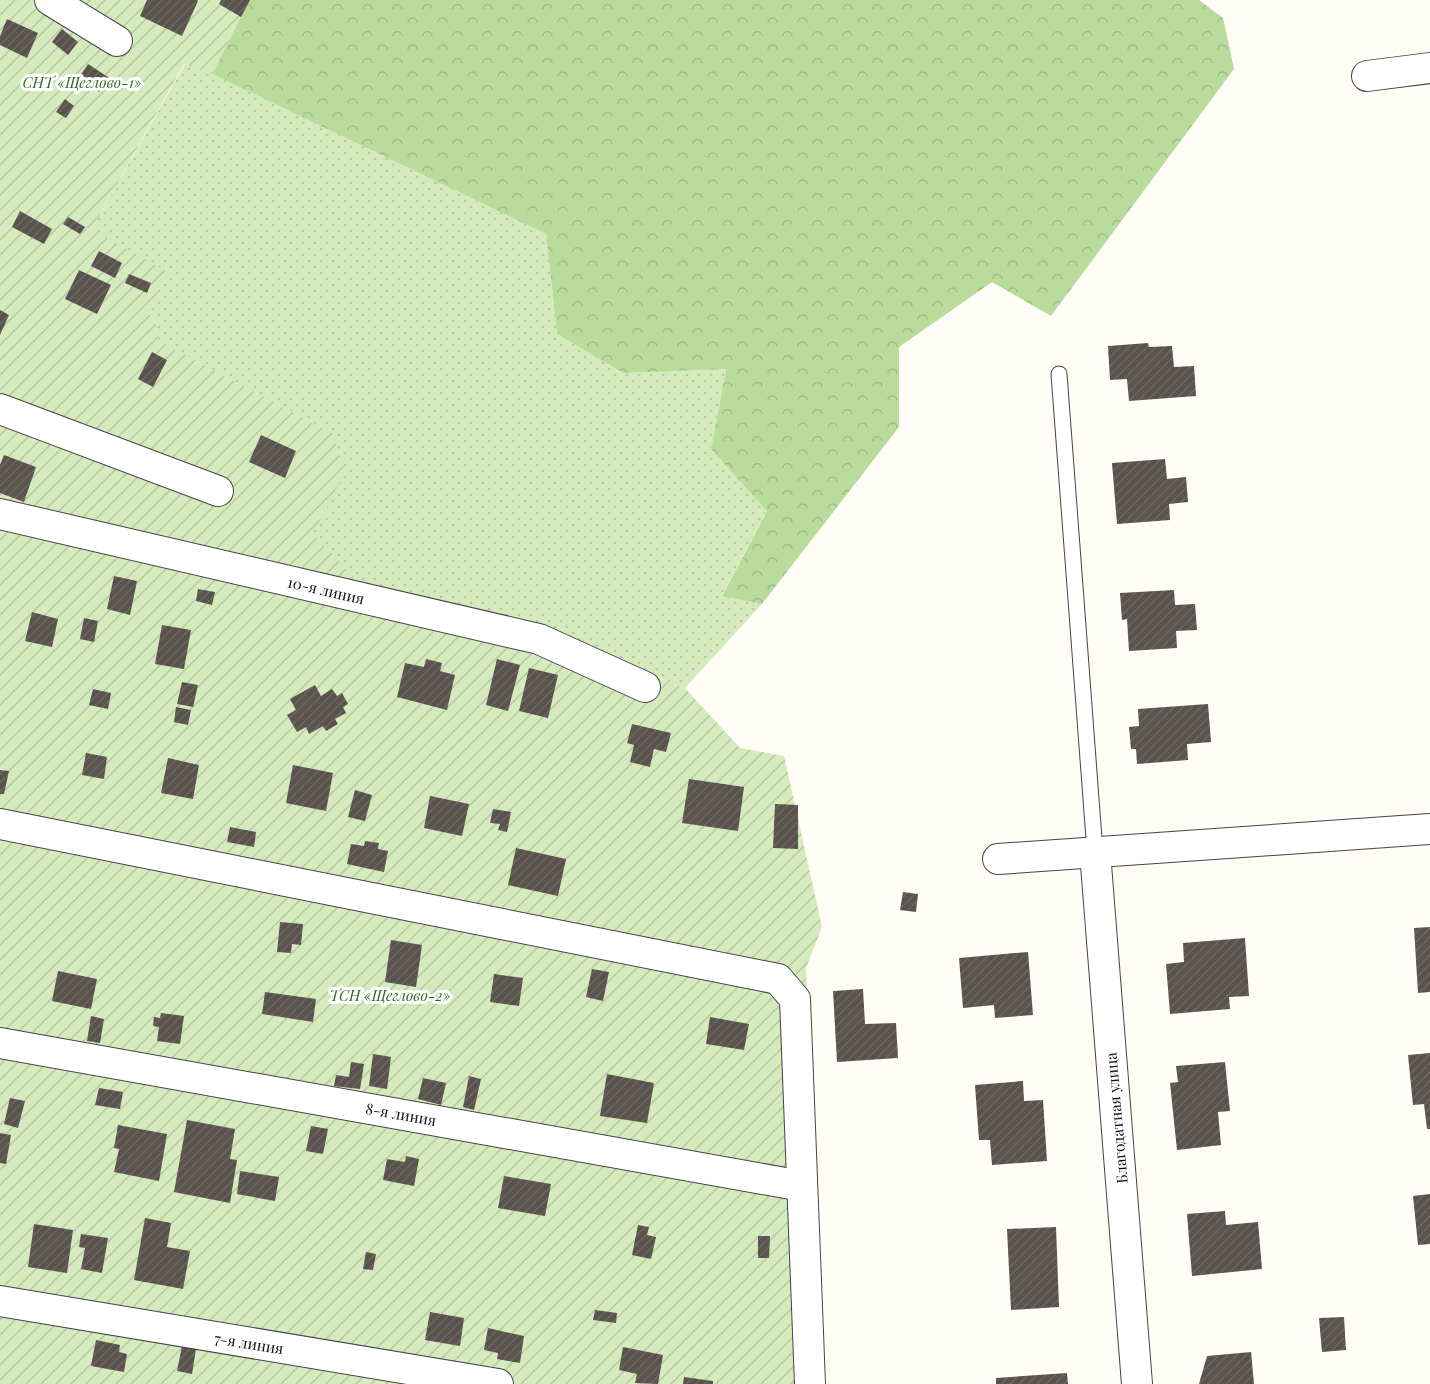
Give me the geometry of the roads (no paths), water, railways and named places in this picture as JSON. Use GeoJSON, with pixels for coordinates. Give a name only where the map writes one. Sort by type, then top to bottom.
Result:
{"type":"FeatureCollection","features":[{"type":"Feature","properties":{"kind":"street"},"geometry":{"type":"LineString","coordinates":[[50,0],[117,41]]}},
{"type":"Feature","properties":{"kind":"street"},"geometry":{"type":"LineString","coordinates":[[1367,76],[1430,69]]}},
{"type":"Feature","properties":{"kind":"street"},"geometry":{"type":"LineString","coordinates":[[0,409],[218,491]]}},
{"type":"Feature","properties":{"kind":"street","name":"10-я линия"},"geometry":{"type":"LineString","coordinates":[[0,514],[539,639],[645,687]]}},
{"type":"Feature","properties":{"kind":"street"},"geometry":{"type":"LineString","coordinates":[[0,824],[778,979],[795,999],[810,1384]]}},
{"type":"Feature","properties":{"kind":"street"},"geometry":{"type":"LineString","coordinates":[[998,859],[1430,829]]}},
{"type":"Feature","properties":{"kind":"street","name":"Благодатная улица"},"geometry":{"type":"LineString","coordinates":[[1095,852],[1137,1384]]}},
{"type":"Feature","properties":{"kind":"street","name":"8-я линия"},"geometry":{"type":"LineString","coordinates":[[0,1043],[802,1186]]}},
{"type":"Feature","properties":{"kind":"street","name":"7-я линия"},"geometry":{"type":"LineString","coordinates":[[0,1301],[498,1384]]}},
{"type":"Feature","properties":{"kind":"lane"},"geometry":{"type":"LineString","coordinates":[[1059,374],[1095,852]]}},
{"type":"Feature","properties":{"kind":"park label","name":"СНТ «Щеглово-1»"},"geometry":{"type":"Point","coordinates":[82,82]}},
{"type":"Feature","properties":{"kind":"park label","name":"ТСН «Щеглово-2»"},"geometry":{"type":"Point","coordinates":[390,995]}}]}
